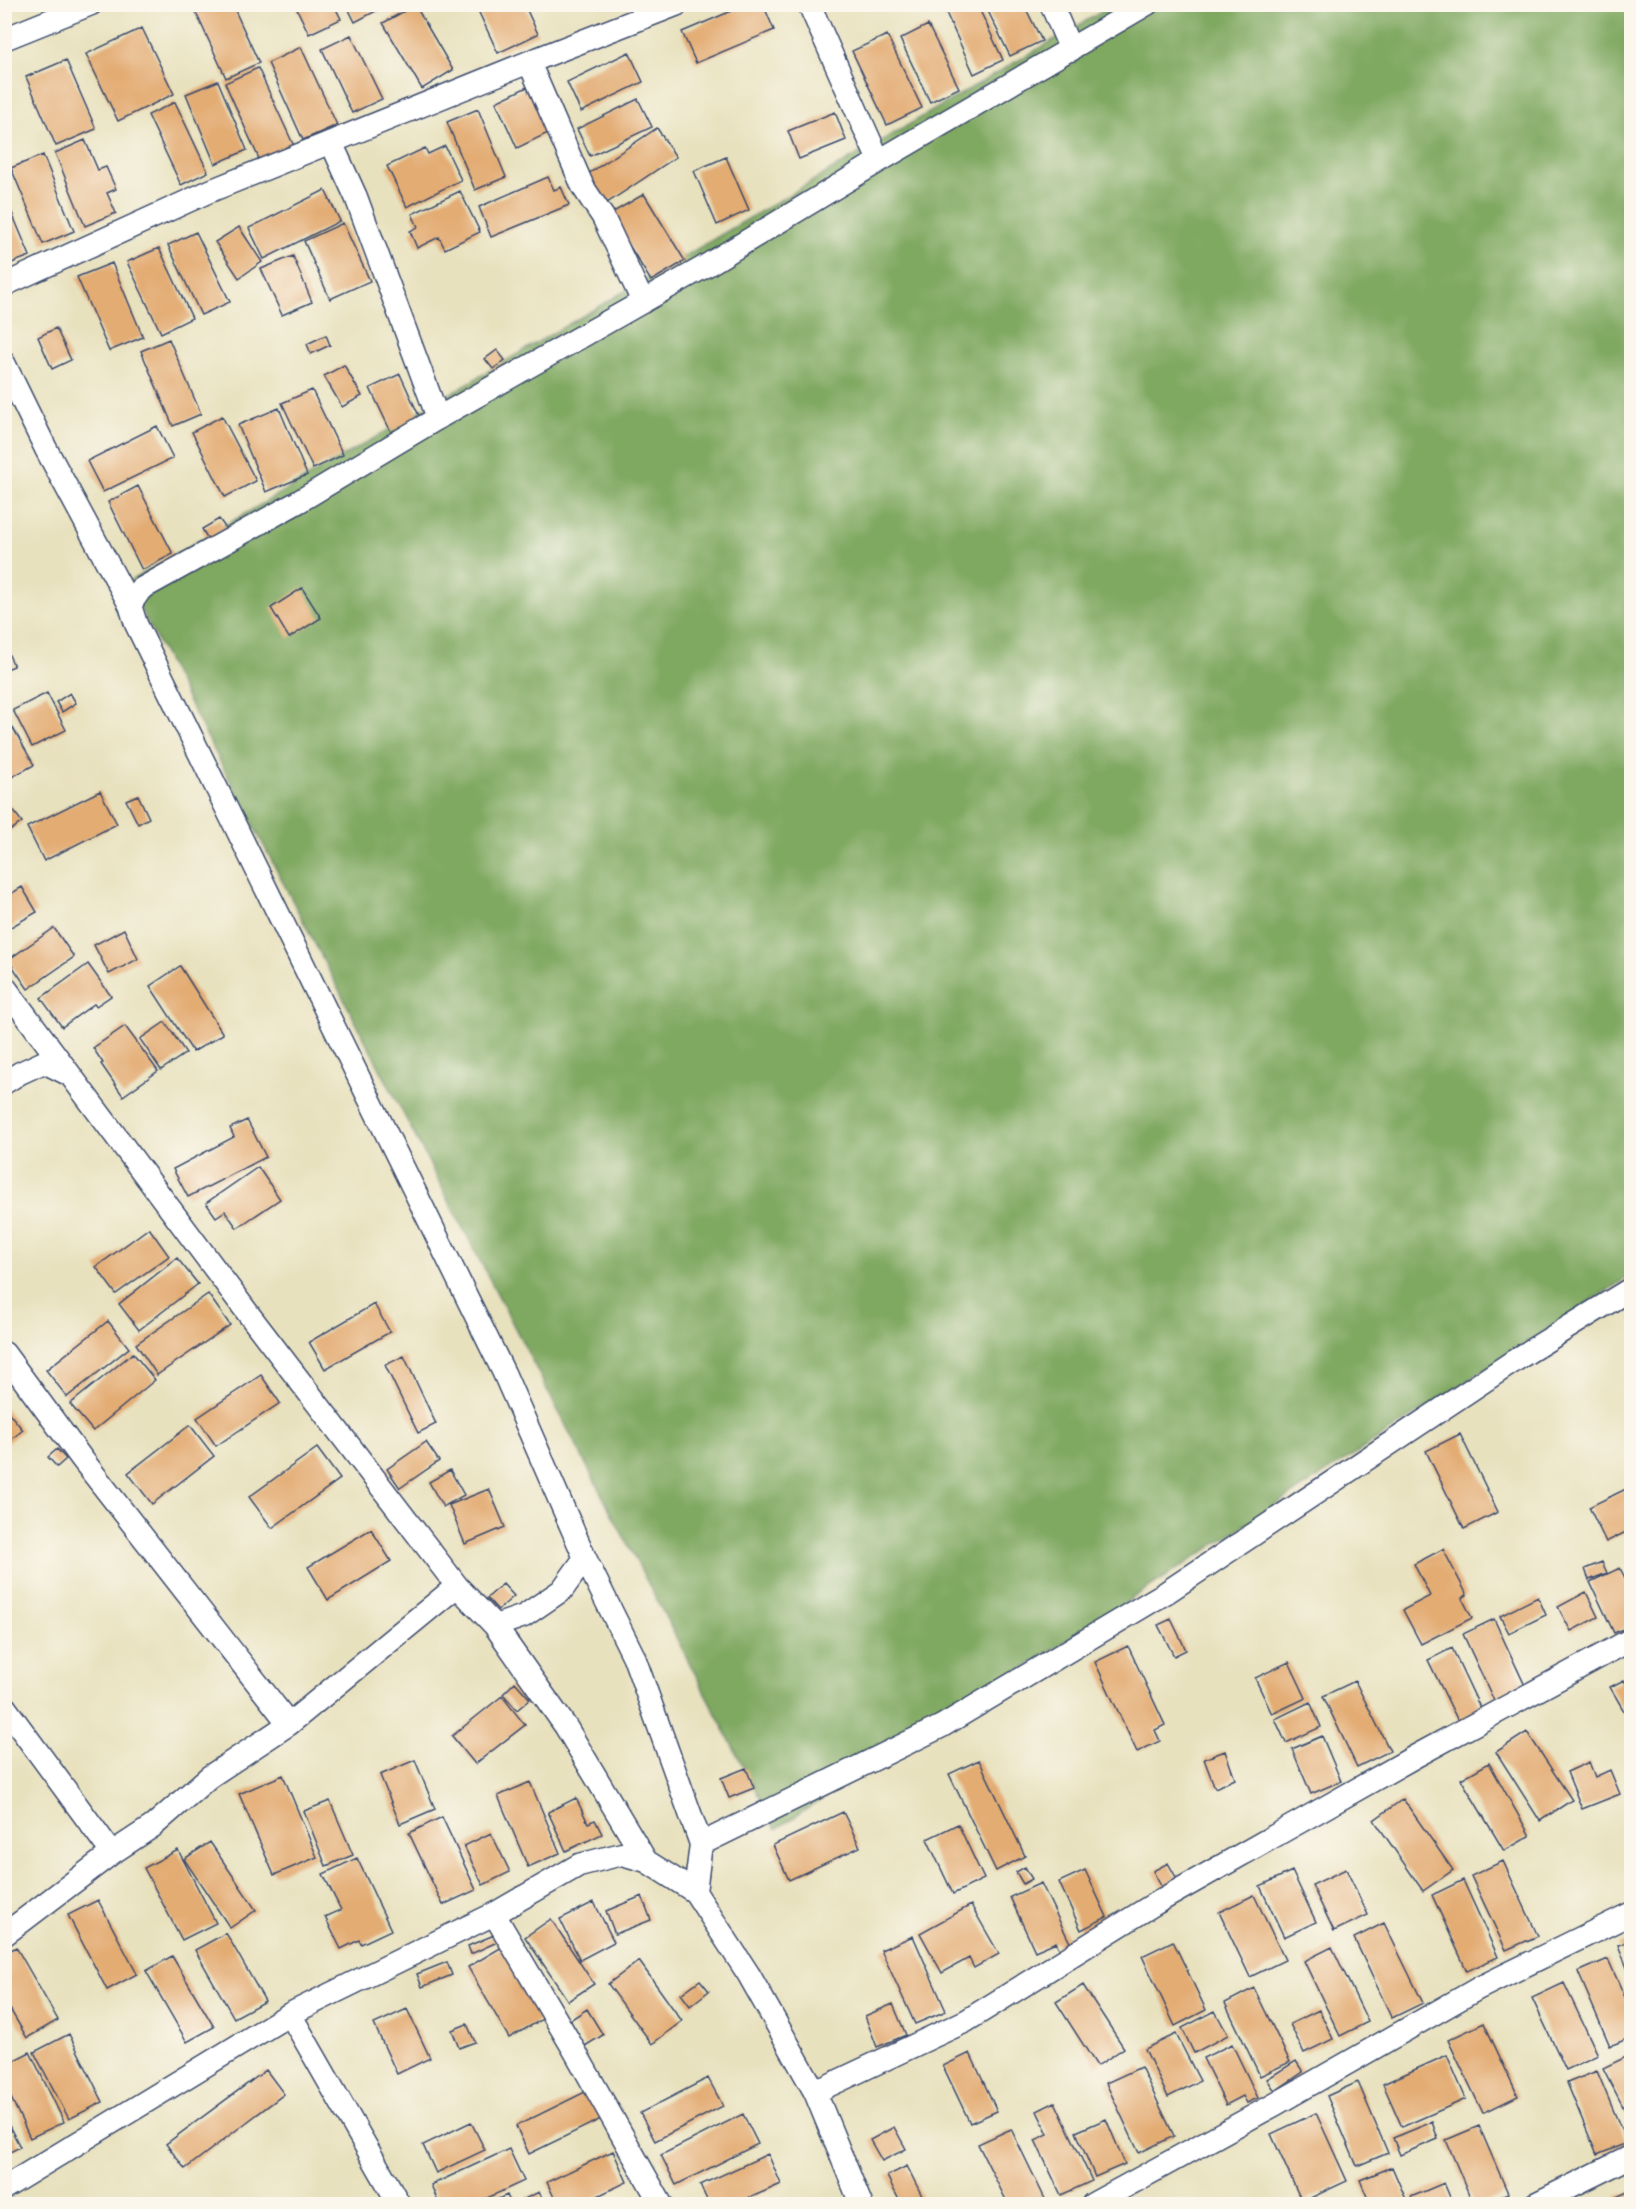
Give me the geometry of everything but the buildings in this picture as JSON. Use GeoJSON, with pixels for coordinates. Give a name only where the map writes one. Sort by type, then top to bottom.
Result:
{"type":"FeatureCollection","features":[{"type":"Feature","properties":{"kind":"street"},"geometry":{"type":"LineString","coordinates":[[4,39],[91,4]]}},
{"type":"Feature","properties":{"kind":"street"},"geometry":{"type":"LineString","coordinates":[[4,285],[210,191],[678,4]]}},
{"type":"Feature","properties":{"kind":"street"},"geometry":{"type":"LineString","coordinates":[[809,4],[879,161]]}},
{"type":"Feature","properties":{"kind":"street"},"geometry":{"type":"LineString","coordinates":[[1051,4],[1071,50]]}},
{"type":"Feature","properties":{"kind":"street"},"geometry":{"type":"LineString","coordinates":[[130,605],[141,589],[298,502],[438,418],[643,302],[1147,4]]}},
{"type":"Feature","properties":{"kind":"street"},"geometry":{"type":"LineString","coordinates":[[529,62],[583,186],[603,217],[643,302]]}},
{"type":"Feature","properties":{"kind":"street"},"geometry":{"type":"LineString","coordinates":[[332,142],[356,197],[438,418]]}},
{"type":"Feature","properties":{"kind":"street"},"geometry":{"type":"LineString","coordinates":[[4,363],[46,449],[130,605],[136,624],[504,1373],[585,1558],[634,1657],[701,1844],[695,1892]]}},
{"type":"Feature","properties":{"kind":"street"},"geometry":{"type":"LineString","coordinates":[[4,986],[456,1587],[495,1626],[566,1727],[646,1861]]}},
{"type":"Feature","properties":{"kind":"street"},"geometry":{"type":"LineString","coordinates":[[4,1083],[44,1062],[72,1076]]}},
{"type":"Feature","properties":{"kind":"street"},"geometry":{"type":"LineString","coordinates":[[701,1844],[942,1726],[1167,1592],[1517,1359],[1632,1288]]}},
{"type":"Feature","properties":{"kind":"street"},"geometry":{"type":"LineString","coordinates":[[4,1353],[82,1459],[289,1724]]}},
{"type":"Feature","properties":{"kind":"street"},"geometry":{"type":"LineString","coordinates":[[495,1626],[524,1616],[562,1590],[585,1558]]}},
{"type":"Feature","properties":{"kind":"street"},"geometry":{"type":"LineString","coordinates":[[4,1935],[112,1853],[153,1826],[209,1777],[289,1724],[456,1587]]}},
{"type":"Feature","properties":{"kind":"street"},"geometry":{"type":"LineString","coordinates":[[815,2092],[966,2021],[1156,1903],[1416,1756],[1632,1639]]}},
{"type":"Feature","properties":{"kind":"street"},"geometry":{"type":"LineString","coordinates":[[4,1706],[112,1853]]}},
{"type":"Feature","properties":{"kind":"street"},"geometry":{"type":"LineString","coordinates":[[4,2188],[290,2014],[494,1914],[579,1864],[622,1854],[646,1861],[695,1892],[748,1975],[815,2092],[855,2202]]}},
{"type":"Feature","properties":{"kind":"street"},"geometry":{"type":"LineString","coordinates":[[1093,2205],[1479,1988],[1632,1912]]}},
{"type":"Feature","properties":{"kind":"street"},"geometry":{"type":"LineString","coordinates":[[494,1914],[573,2048],[660,2205]]}},
{"type":"Feature","properties":{"kind":"street"},"geometry":{"type":"LineString","coordinates":[[290,2014],[399,2205]]}},
{"type":"Feature","properties":{"kind":"street"},"geometry":{"type":"LineString","coordinates":[[1535,2205],[1632,2156]]}},
{"type":"Feature","properties":{"kind":"green space"},"geometry":{"type":"Polygon","coordinates":[[[1113,5],[1631,5],[1631,1275],[776,1829],[127,583],[1113,5]]]}}]}
